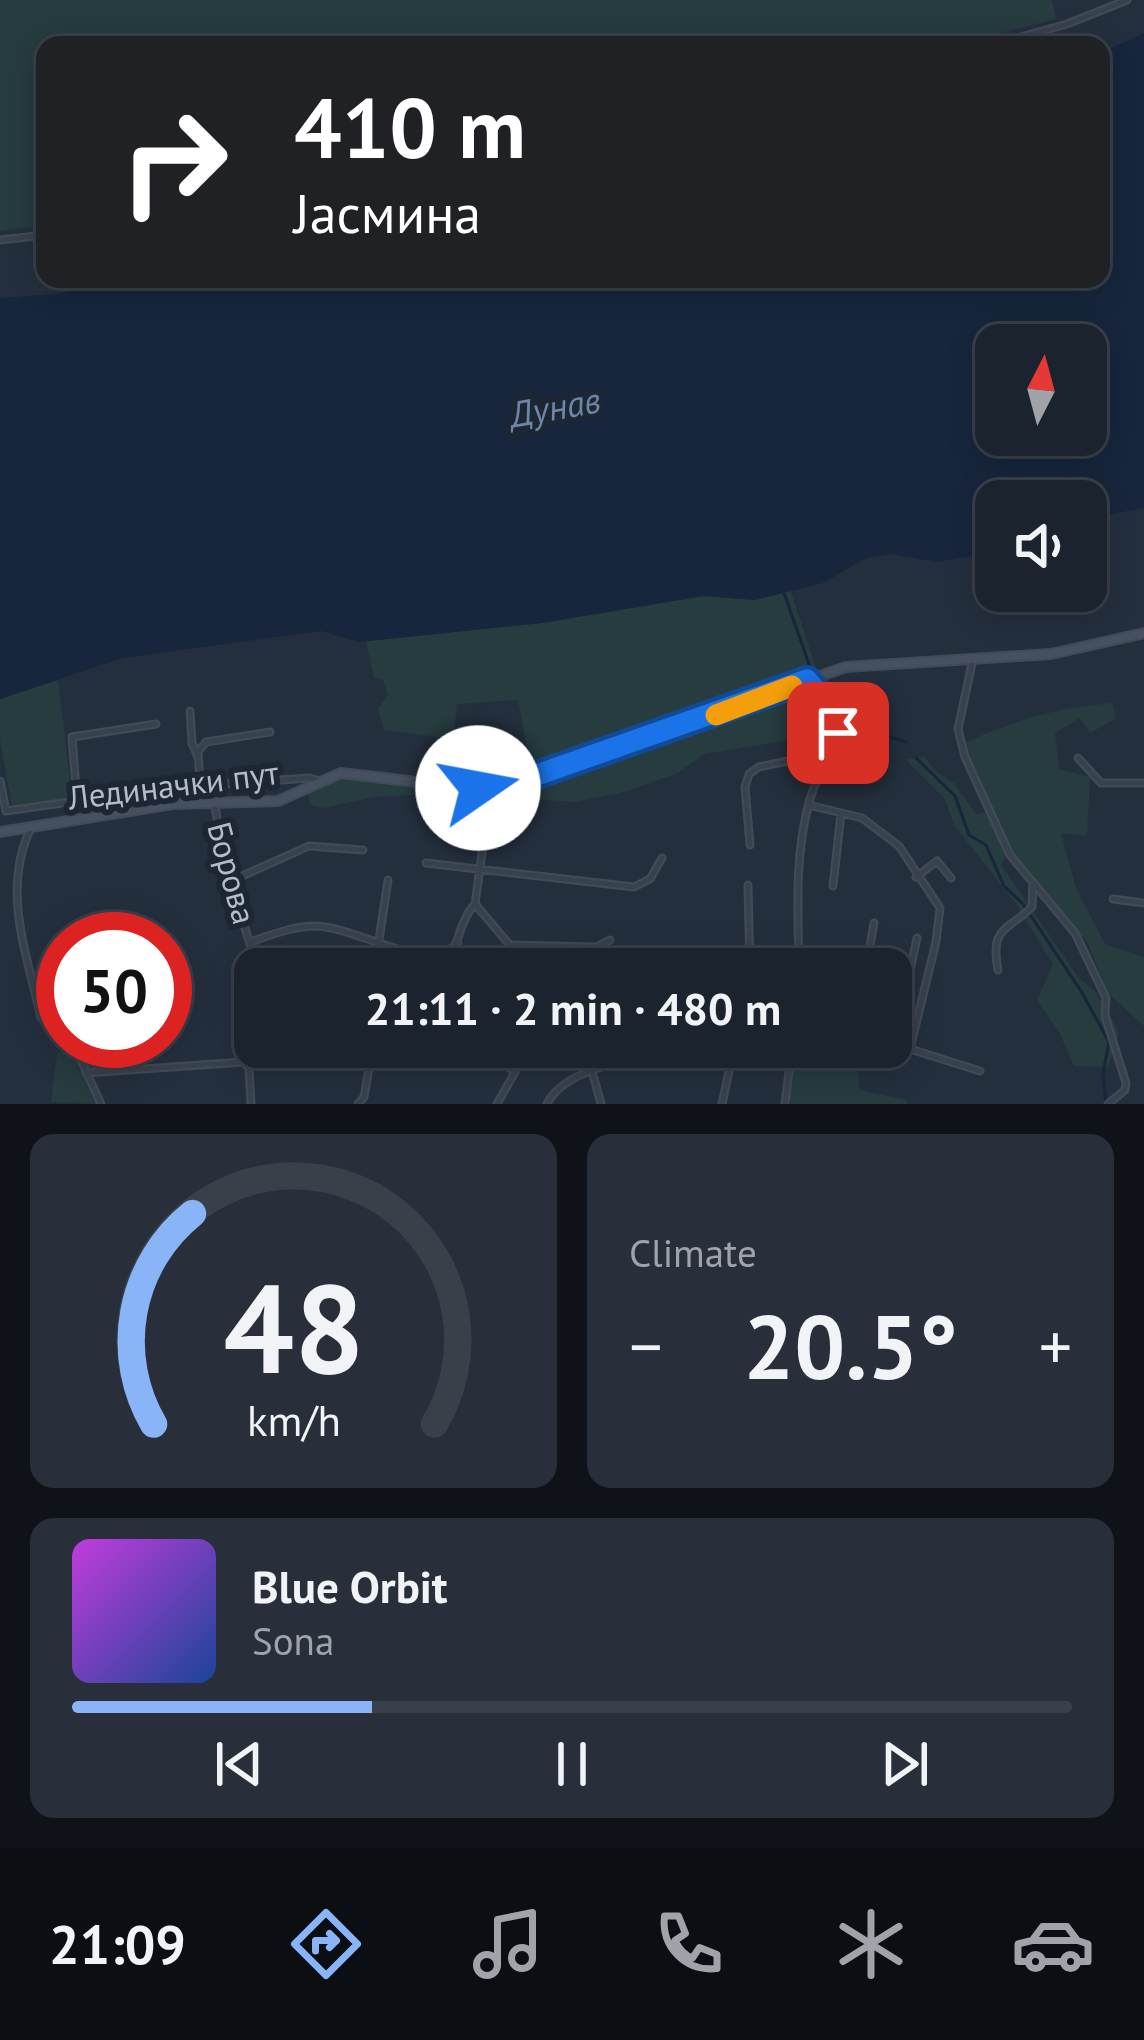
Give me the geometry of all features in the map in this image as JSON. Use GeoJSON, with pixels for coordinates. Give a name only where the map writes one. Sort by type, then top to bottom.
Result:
{"type":"FeatureCollection","features":[{"type":"Feature","properties":{"kind":"main road","name":"Лединачки пут"},"geometry":{"type":"LineString","coordinates":[[0,832],[214,801],[278,801],[347,773],[491,788],[824,674],[868,664],[1067,652],[1144,633]]}},
{"type":"Feature","properties":{"kind":"street"},"geometry":{"type":"LineString","coordinates":[[1024,36],[1127,0]]}},
{"type":"Feature","properties":{"kind":"street"},"geometry":{"type":"LineString","coordinates":[[0,240],[36,237]]}},
{"type":"Feature","properties":{"kind":"street"},"geometry":{"type":"LineString","coordinates":[[973,659],[958,729],[965,757],[1010,855],[1075,933],[1106,998],[1105,1016],[1126,1083],[1111,1102]]}},
{"type":"Feature","properties":{"kind":"street"},"geometry":{"type":"LineString","coordinates":[[799,948],[800,862],[809,805],[826,753],[838,735],[838,726],[810,679]]}},
{"type":"Feature","properties":{"kind":"street"},"geometry":{"type":"LineString","coordinates":[[190,711],[198,757]]}},
{"type":"Feature","properties":{"kind":"street"},"geometry":{"type":"LineString","coordinates":[[77,801],[72,736],[156,724]]}},
{"type":"Feature","properties":{"kind":"street"},"geometry":{"type":"LineString","coordinates":[[200,785],[200,747],[210,739],[270,732]]}},
{"type":"Feature","properties":{"kind":"street"},"geometry":{"type":"LineString","coordinates":[[750,845],[745,787],[749,774],[760,767],[826,753]]}},
{"type":"Feature","properties":{"kind":"street"},"geometry":{"type":"LineString","coordinates":[[1078,758],[1101,783],[1144,782]]}},
{"type":"Feature","properties":{"kind":"street"},"geometry":{"type":"LineString","coordinates":[[0,781],[6,811],[200,785],[309,778],[320,782]]}},
{"type":"Feature","properties":{"kind":"street"},"geometry":{"type":"LineString","coordinates":[[455,948],[475,904],[491,788]]}},
{"type":"Feature","properties":{"kind":"street","name":"Борова"},"geometry":{"type":"LineString","coordinates":[[214,801],[250,948]]}},
{"type":"Feature","properties":{"kind":"street"},"geometry":{"type":"LineString","coordinates":[[809,805],[862,818],[902,848],[941,912],[912,1040]]}},
{"type":"Feature","properties":{"kind":"street"},"geometry":{"type":"LineString","coordinates":[[833,886],[841,813]]}},
{"type":"Feature","properties":{"kind":"street"},"geometry":{"type":"LineString","coordinates":[[31,827],[18,857],[16,876],[19,922],[36,1000]]}},
{"type":"Feature","properties":{"kind":"street"},"geometry":{"type":"LineString","coordinates":[[231,881],[301,848],[363,850]]}},
{"type":"Feature","properties":{"kind":"street"},"geometry":{"type":"LineString","coordinates":[[426,863],[634,887],[650,879],[662,858]]}},
{"type":"Feature","properties":{"kind":"street"},"geometry":{"type":"LineString","coordinates":[[916,877],[937,861],[951,878]]}},
{"type":"Feature","properties":{"kind":"street"},"geometry":{"type":"LineString","coordinates":[[379,940],[388,880]]}},
{"type":"Feature","properties":{"kind":"street"},"geometry":{"type":"LineString","coordinates":[[998,970],[995,942],[1000,932],[1028,911],[1033,883]]}},
{"type":"Feature","properties":{"kind":"street"},"geometry":{"type":"LineString","coordinates":[[748,885],[750,948]]}},
{"type":"Feature","properties":{"kind":"street"},"geometry":{"type":"LineString","coordinates":[[1113,898],[1144,903]]}},
{"type":"Feature","properties":{"kind":"street"},"geometry":{"type":"LineString","coordinates":[[475,904],[515,948]]}},
{"type":"Feature","properties":{"kind":"street"},"geometry":{"type":"LineString","coordinates":[[870,948],[874,923]]}},
{"type":"Feature","properties":{"kind":"street"},"geometry":{"type":"LineString","coordinates":[[250,942],[316,926],[426,956],[446,954],[458,943]]}},
{"type":"Feature","properties":{"kind":"street"},"geometry":{"type":"LineString","coordinates":[[912,960],[917,938]]}},
{"type":"Feature","properties":{"kind":"street"},"geometry":{"type":"LineString","coordinates":[[512,944],[589,947],[610,940]]}},
{"type":"Feature","properties":{"kind":"street"},"geometry":{"type":"LineString","coordinates":[[912,1050],[980,1071]]}},
{"type":"Feature","properties":{"kind":"street"},"geometry":{"type":"LineString","coordinates":[[86,1073],[244,1062],[249,1070],[251,1104]]}},
{"type":"Feature","properties":{"kind":"street"},"geometry":{"type":"LineString","coordinates":[[84,1068],[101,1104]]}},
{"type":"Feature","properties":{"kind":"street"},"geometry":{"type":"LineString","coordinates":[[358,1104],[364,1097],[369,1068]]}},
{"type":"Feature","properties":{"kind":"street"},"geometry":{"type":"LineString","coordinates":[[509,1068],[514,1071]]}},
{"type":"Feature","properties":{"kind":"street"},"geometry":{"type":"LineString","coordinates":[[497,1104],[516,1068]]}},
{"type":"Feature","properties":{"kind":"street"},"geometry":{"type":"LineString","coordinates":[[547,1104],[562,1084],[607,1068]]}},
{"type":"Feature","properties":{"kind":"street"},"geometry":{"type":"LineString","coordinates":[[722,1104],[730,1068]]}},
{"type":"Feature","properties":{"kind":"street"},"geometry":{"type":"LineString","coordinates":[[789,1104],[790,1068]]}},
{"type":"Feature","properties":{"kind":"street"},"geometry":{"type":"LineString","coordinates":[[592,1071],[601,1104]]}},
{"type":"Feature","properties":{"kind":"green space"},"geometry":{"type":"Polygon","coordinates":[[[0,0],[1052,0],[1056,19],[988,36],[36,36],[36,226],[0,231],[0,0]]]}},
{"type":"Feature","properties":{"kind":"green space"},"geometry":{"type":"Polygon","coordinates":[[[790,589],[817,671],[842,718],[790,740],[704,754],[678,773],[621,793],[573,802],[536,799],[535,814],[475,810],[413,795],[374,797],[324,808],[311,805],[307,793],[320,783],[317,776],[338,772],[374,770],[471,784],[510,778],[531,769],[518,700],[457,704],[453,739],[384,730],[378,708],[388,695],[383,679],[374,678],[366,641],[542,623],[703,596],[755,600],[790,589]]]}},
{"type":"Feature","properties":{"kind":"green space"},"geometry":{"type":"Polygon","coordinates":[[[58,680],[73,805],[13,814],[0,739],[0,699],[58,680]]]}},
{"type":"Feature","properties":{"kind":"green space"},"geometry":{"type":"Polygon","coordinates":[[[1113,703],[1116,719],[1090,733],[1080,718],[1055,733],[1059,769],[1090,777],[1087,836],[1061,833],[1076,888],[1105,944],[1144,957],[1144,1026],[1109,994],[1087,942],[1013,853],[966,752],[966,742],[1021,721],[1113,703]]]}},
{"type":"Feature","properties":{"kind":"green space"},"geometry":{"type":"Polygon","coordinates":[[[925,757],[935,771],[954,783],[976,814],[988,812],[1006,855],[1001,865],[1078,977],[1109,1012],[1119,1033],[1108,1067],[1074,1066],[1037,1000],[1053,964],[1016,904],[954,825],[945,799],[905,759],[925,757]]]}},
{"type":"Feature","properties":{"kind":"green space"},"geometry":{"type":"Polygon","coordinates":[[[55,1068],[79,1068],[96,1104],[51,1102],[55,1068]]]}},
{"type":"Feature","properties":{"kind":"green space"},"geometry":{"type":"Polygon","coordinates":[[[785,1068],[858,1068],[859,1090],[907,1100],[907,1104],[791,1104],[784,1087],[785,1068]]]}},
{"type":"Feature","properties":{"kind":"water","name":"Дунав"},"geometry":{"type":"Polygon","coordinates":[[[1144,33],[1144,508],[1107,515],[1107,480],[975,480],[975,556],[937,562],[890,554],[864,559],[823,583],[755,600],[703,596],[542,623],[359,642],[321,631],[123,658],[0,699],[0,298],[84,288],[1110,288],[1110,49],[1144,33]]]}},
{"type":"Feature","properties":{"kind":"waterway"},"geometry":{"type":"LineString","coordinates":[[783,590],[811,670],[841,721],[906,742]]}},
{"type":"Feature","properties":{"kind":"waterway"},"geometry":{"type":"LineString","coordinates":[[916,758],[955,796],[969,835],[986,845],[1004,886],[1023,904],[1081,991],[1109,1042],[1103,1073],[1106,1103]]}},
{"type":"Feature","properties":{"kind":"slow traffic"},"geometry":{"type":"LineString","coordinates":[[716,715],[792,686]]}},
{"type":"Feature","properties":{"kind":"route"},"geometry":{"type":"LineString","coordinates":[[478,788],[514,783],[807,680],[824,700],[838,733]]}}]}
